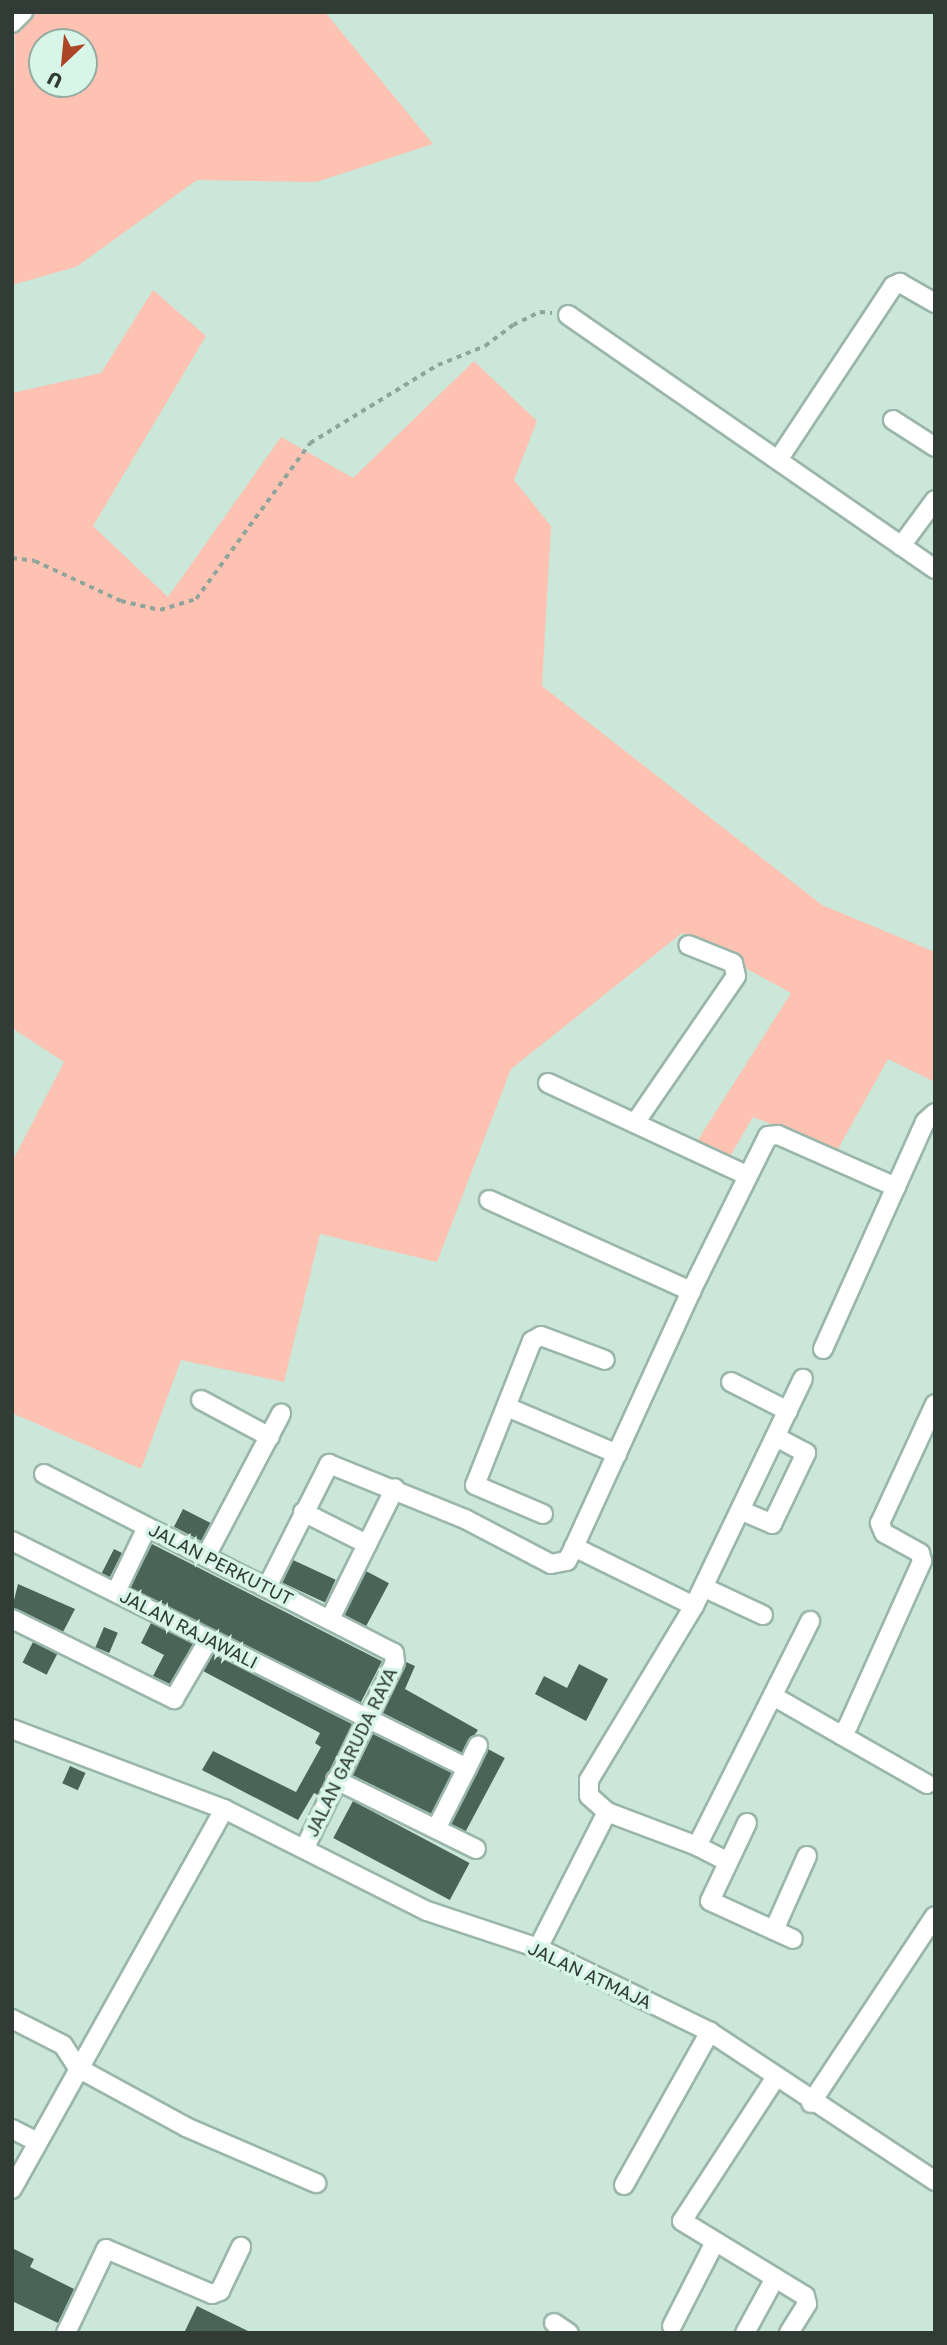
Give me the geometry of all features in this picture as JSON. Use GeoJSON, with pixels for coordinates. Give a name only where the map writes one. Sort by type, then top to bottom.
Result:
{"type":"FeatureCollection","features":[{"type":"Feature","properties":{"kind":"street"},"geometry":{"type":"LineString","coordinates":[[12,23],[23,12]]}},
{"type":"Feature","properties":{"kind":"street"},"geometry":{"type":"LineString","coordinates":[[778,460],[893,286],[900,284],[935,303]]}},
{"type":"Feature","properties":{"kind":"street"},"geometry":{"type":"LineString","coordinates":[[568,315],[935,569]]}},
{"type":"Feature","properties":{"kind":"street"},"geometry":{"type":"LineString","coordinates":[[893,420],[935,447]]}},
{"type":"Feature","properties":{"kind":"street"},"geometry":{"type":"LineString","coordinates":[[901,546],[935,500]]}},
{"type":"Feature","properties":{"kind":"street"},"geometry":{"type":"LineString","coordinates":[[635,1123],[736,976],[733,963],[688,945]]}},
{"type":"Feature","properties":{"kind":"street"},"geometry":{"type":"LineString","coordinates":[[548,1083],[746,1175]]}},
{"type":"Feature","properties":{"kind":"street"},"geometry":{"type":"LineString","coordinates":[[823,1349],[925,1122],[935,1113]]}},
{"type":"Feature","properties":{"kind":"street"},"geometry":{"type":"LineString","coordinates":[[267,1587],[329,1464],[395,1488],[551,1564],[568,1561],[746,1175],[772,1134],[896,1187]]}},
{"type":"Feature","properties":{"kind":"street"},"geometry":{"type":"LineString","coordinates":[[489,1200],[691,1291]]}},
{"type":"Feature","properties":{"kind":"street"},"geometry":{"type":"LineString","coordinates":[[543,1514],[475,1485],[535,1337],[605,1360]]}},
{"type":"Feature","properties":{"kind":"street"},"geometry":{"type":"LineString","coordinates":[[728,1862],[697,1846],[607,1812],[589,1796],[589,1780],[705,1588],[803,1379]]}},
{"type":"Feature","properties":{"kind":"street"},"geometry":{"type":"LineString","coordinates":[[731,1382],[788,1411]]}},
{"type":"Feature","properties":{"kind":"street"},"geometry":{"type":"LineString","coordinates":[[201,1400],[270,1437]]}},
{"type":"Feature","properties":{"kind":"street"},"geometry":{"type":"LineString","coordinates":[[841,1735],[922,1561],[920,1553],[884,1532],[880,1523],[935,1404]]}},
{"type":"Feature","properties":{"kind":"street"},"geometry":{"type":"LineString","coordinates":[[507,1407],[617,1454]]}},
{"type":"Feature","properties":{"kind":"street"},"geometry":{"type":"LineString","coordinates":[[206,1556],[281,1413]]}},
{"type":"Feature","properties":{"kind":"street"},"geometry":{"type":"LineString","coordinates":[[742,1511],[772,1524],[806,1453],[776,1437]]}},
{"type":"Feature","properties":{"kind":"street","name":"JALAN PERKUTUT"},"geometry":{"type":"LineString","coordinates":[[44,1474],[391,1649],[395,1657]]}},
{"type":"Feature","properties":{"kind":"street"},"geometry":{"type":"LineString","coordinates":[[330,1619],[395,1488]]}},
{"type":"Feature","properties":{"kind":"street"},"geometry":{"type":"LineString","coordinates":[[303,1512],[367,1544]]}},
{"type":"Feature","properties":{"kind":"street"},"geometry":{"type":"LineString","coordinates":[[116,1592],[147,1527]]}},
{"type":"Feature","properties":{"kind":"street","name":"JALAN RAJAWALI"},"geometry":{"type":"LineString","coordinates":[[12,1541],[467,1768]]}},
{"type":"Feature","properties":{"kind":"street"},"geometry":{"type":"LineString","coordinates":[[574,1547],[694,1606]]}},
{"type":"Feature","properties":{"kind":"street"},"geometry":{"type":"LineString","coordinates":[[705,1588],[763,1615]]}},
{"type":"Feature","properties":{"kind":"street"},"geometry":{"type":"LineString","coordinates":[[12,1619],[174,1699],[209,1639]]}},
{"type":"Feature","properties":{"kind":"street"},"geometry":{"type":"LineString","coordinates":[[697,1846],[810,1621]]}},
{"type":"Feature","properties":{"kind":"street","name":"JALAN GARUDA RAYA"},"geometry":{"type":"LineString","coordinates":[[305,1847],[395,1657]]}},
{"type":"Feature","properties":{"kind":"street"},"geometry":{"type":"LineString","coordinates":[[773,1696],[927,1784]]}},
{"type":"Feature","properties":{"kind":"street","name":"JALAN ATMAJA"},"geometry":{"type":"LineString","coordinates":[[12,1729],[224,1809],[305,1847],[427,1911],[538,1948],[710,2032],[811,2103],[935,2180]]}},
{"type":"Feature","properties":{"kind":"street"},"geometry":{"type":"LineString","coordinates":[[436,1829],[478,1745]]}},
{"type":"Feature","properties":{"kind":"street"},"geometry":{"type":"LineString","coordinates":[[336,1780],[476,1849]]}},
{"type":"Feature","properties":{"kind":"street"},"geometry":{"type":"LineString","coordinates":[[12,2189],[224,1809]]}},
{"type":"Feature","properties":{"kind":"street"},"geometry":{"type":"LineString","coordinates":[[538,1948],[607,1812]]}},
{"type":"Feature","properties":{"kind":"street"},"geometry":{"type":"LineString","coordinates":[[747,1823],[710,1901],[793,1939]]}},
{"type":"Feature","properties":{"kind":"street"},"geometry":{"type":"LineString","coordinates":[[774,1930],[807,1856]]}},
{"type":"Feature","properties":{"kind":"street"},"geometry":{"type":"LineString","coordinates":[[811,2103],[935,1916]]}},
{"type":"Feature","properties":{"kind":"street"},"geometry":{"type":"LineString","coordinates":[[12,2019],[63,2045],[78,2068],[186,2127],[316,2183]]}},
{"type":"Feature","properties":{"kind":"street"},"geometry":{"type":"LineString","coordinates":[[624,2185],[710,2032]]}},
{"type":"Feature","properties":{"kind":"street"},"geometry":{"type":"LineString","coordinates":[[776,2077],[684,2212],[682,2221],[689,2228],[775,2278],[807,2300],[789,2333]]}},
{"type":"Feature","properties":{"kind":"street"},"geometry":{"type":"LineString","coordinates":[[12,2129],[37,2142]]}},
{"type":"Feature","properties":{"kind":"street"},"geometry":{"type":"LineString","coordinates":[[672,2326],[715,2242]]}},
{"type":"Feature","properties":{"kind":"street"},"geometry":{"type":"LineString","coordinates":[[66,2333],[106,2249],[212,2294],[220,2291],[241,2247]]}},
{"type":"Feature","properties":{"kind":"street"},"geometry":{"type":"LineString","coordinates":[[745,2333],[775,2278]]}},
{"type":"Feature","properties":{"kind":"path"},"geometry":{"type":"LineString","coordinates":[[12,558],[35,561],[121,601],[160,610],[196,599],[310,443],[438,365],[485,346],[513,325],[540,312],[568,315]]}},
{"type":"Feature","properties":{"kind":"shaded area"},"geometry":{"type":"Polygon","coordinates":[[[15,12],[325,12],[433,144],[316,182],[197,180],[76,267],[12,285],[15,12]]]}},
{"type":"Feature","properties":{"kind":"shaded area"},"geometry":{"type":"Polygon","coordinates":[[[153,290],[206,336],[93,526],[168,597],[281,437],[353,478],[474,361],[537,421],[514,480],[551,526],[542,686],[822,905],[935,952],[935,1082],[888,1059],[838,1149],[753,1117],[729,1158],[696,1143],[791,993],[682,933],[511,1069],[437,1262],[320,1234],[284,1382],[181,1360],[141,1469],[12,1413],[12,1162],[64,1062],[12,1028],[12,393],[101,373],[153,290]]]}},
{"type":"Feature","properties":{"kind":"building"},"geometry":{"type":"Polygon","coordinates":[[[183,1509],[211,1523],[202,1541],[174,1527],[183,1509]]]}},
{"type":"Feature","properties":{"kind":"building"},"geometry":{"type":"Polygon","coordinates":[[[152,1544],[382,1661],[360,1705],[130,1588],[152,1544]]]}},
{"type":"Feature","properties":{"kind":"building"},"geometry":{"type":"Polygon","coordinates":[[[114,1549],[122,1553],[110,1577],[102,1573],[114,1549]]]}},
{"type":"Feature","properties":{"kind":"building"},"geometry":{"type":"Polygon","coordinates":[[[293,1560],[336,1580],[325,1603],[282,1583],[293,1560]]]}},
{"type":"Feature","properties":{"kind":"building"},"geometry":{"type":"Polygon","coordinates":[[[366,1571],[389,1583],[366,1626],[343,1614],[366,1571]]]}},
{"type":"Feature","properties":{"kind":"building"},"geometry":{"type":"Polygon","coordinates":[[[18,1584],[75,1609],[63,1632],[12,1608],[18,1584]]]}},
{"type":"Feature","properties":{"kind":"building"},"geometry":{"type":"Polygon","coordinates":[[[151,1623],[193,1644],[170,1684],[153,1676],[164,1655],[141,1643],[151,1623]]]}},
{"type":"Feature","properties":{"kind":"building"},"geometry":{"type":"Polygon","coordinates":[[[104,1627],[118,1633],[109,1653],[95,1647],[104,1627]]]}},
{"type":"Feature","properties":{"kind":"building"},"geometry":{"type":"Polygon","coordinates":[[[33,1642],[57,1654],[47,1675],[23,1662],[33,1642]]]}},
{"type":"Feature","properties":{"kind":"building"},"geometry":{"type":"Polygon","coordinates":[[[213,1654],[352,1724],[318,1795],[314,1793],[298,1820],[202,1770],[213,1751],[296,1792],[321,1747],[315,1743],[320,1733],[203,1671],[213,1654]]]}},
{"type":"Feature","properties":{"kind":"building"},"geometry":{"type":"Polygon","coordinates":[[[406,1662],[415,1666],[405,1689],[478,1730],[462,1753],[383,1713],[406,1662]]]}},
{"type":"Feature","properties":{"kind":"building"},"geometry":{"type":"Polygon","coordinates":[[[579,1664],[608,1679],[586,1721],[535,1694],[544,1676],[567,1688],[579,1664]]]}},
{"type":"Feature","properties":{"kind":"building"},"geometry":{"type":"Polygon","coordinates":[[[373,1734],[452,1773],[432,1814],[353,1775],[373,1734]]]}},
{"type":"Feature","properties":{"kind":"building"},"geometry":{"type":"Polygon","coordinates":[[[488,1749],[505,1758],[465,1832],[449,1823],[488,1749]]]}},
{"type":"Feature","properties":{"kind":"building"},"geometry":{"type":"Polygon","coordinates":[[[70,1766],[86,1773],[78,1790],[62,1783],[70,1766]]]}},
{"type":"Feature","properties":{"kind":"building"},"geometry":{"type":"Polygon","coordinates":[[[353,1801],[470,1863],[450,1900],[333,1838],[353,1801]]]}},
{"type":"Feature","properties":{"kind":"building"},"geometry":{"type":"Polygon","coordinates":[[[12,2248],[34,2259],[30,2267],[74,2289],[58,2323],[12,2301],[12,2248]]]}},
{"type":"Feature","properties":{"kind":"building"},"geometry":{"type":"Polygon","coordinates":[[[197,2306],[252,2333],[184,2333],[197,2306]]]}}]}
